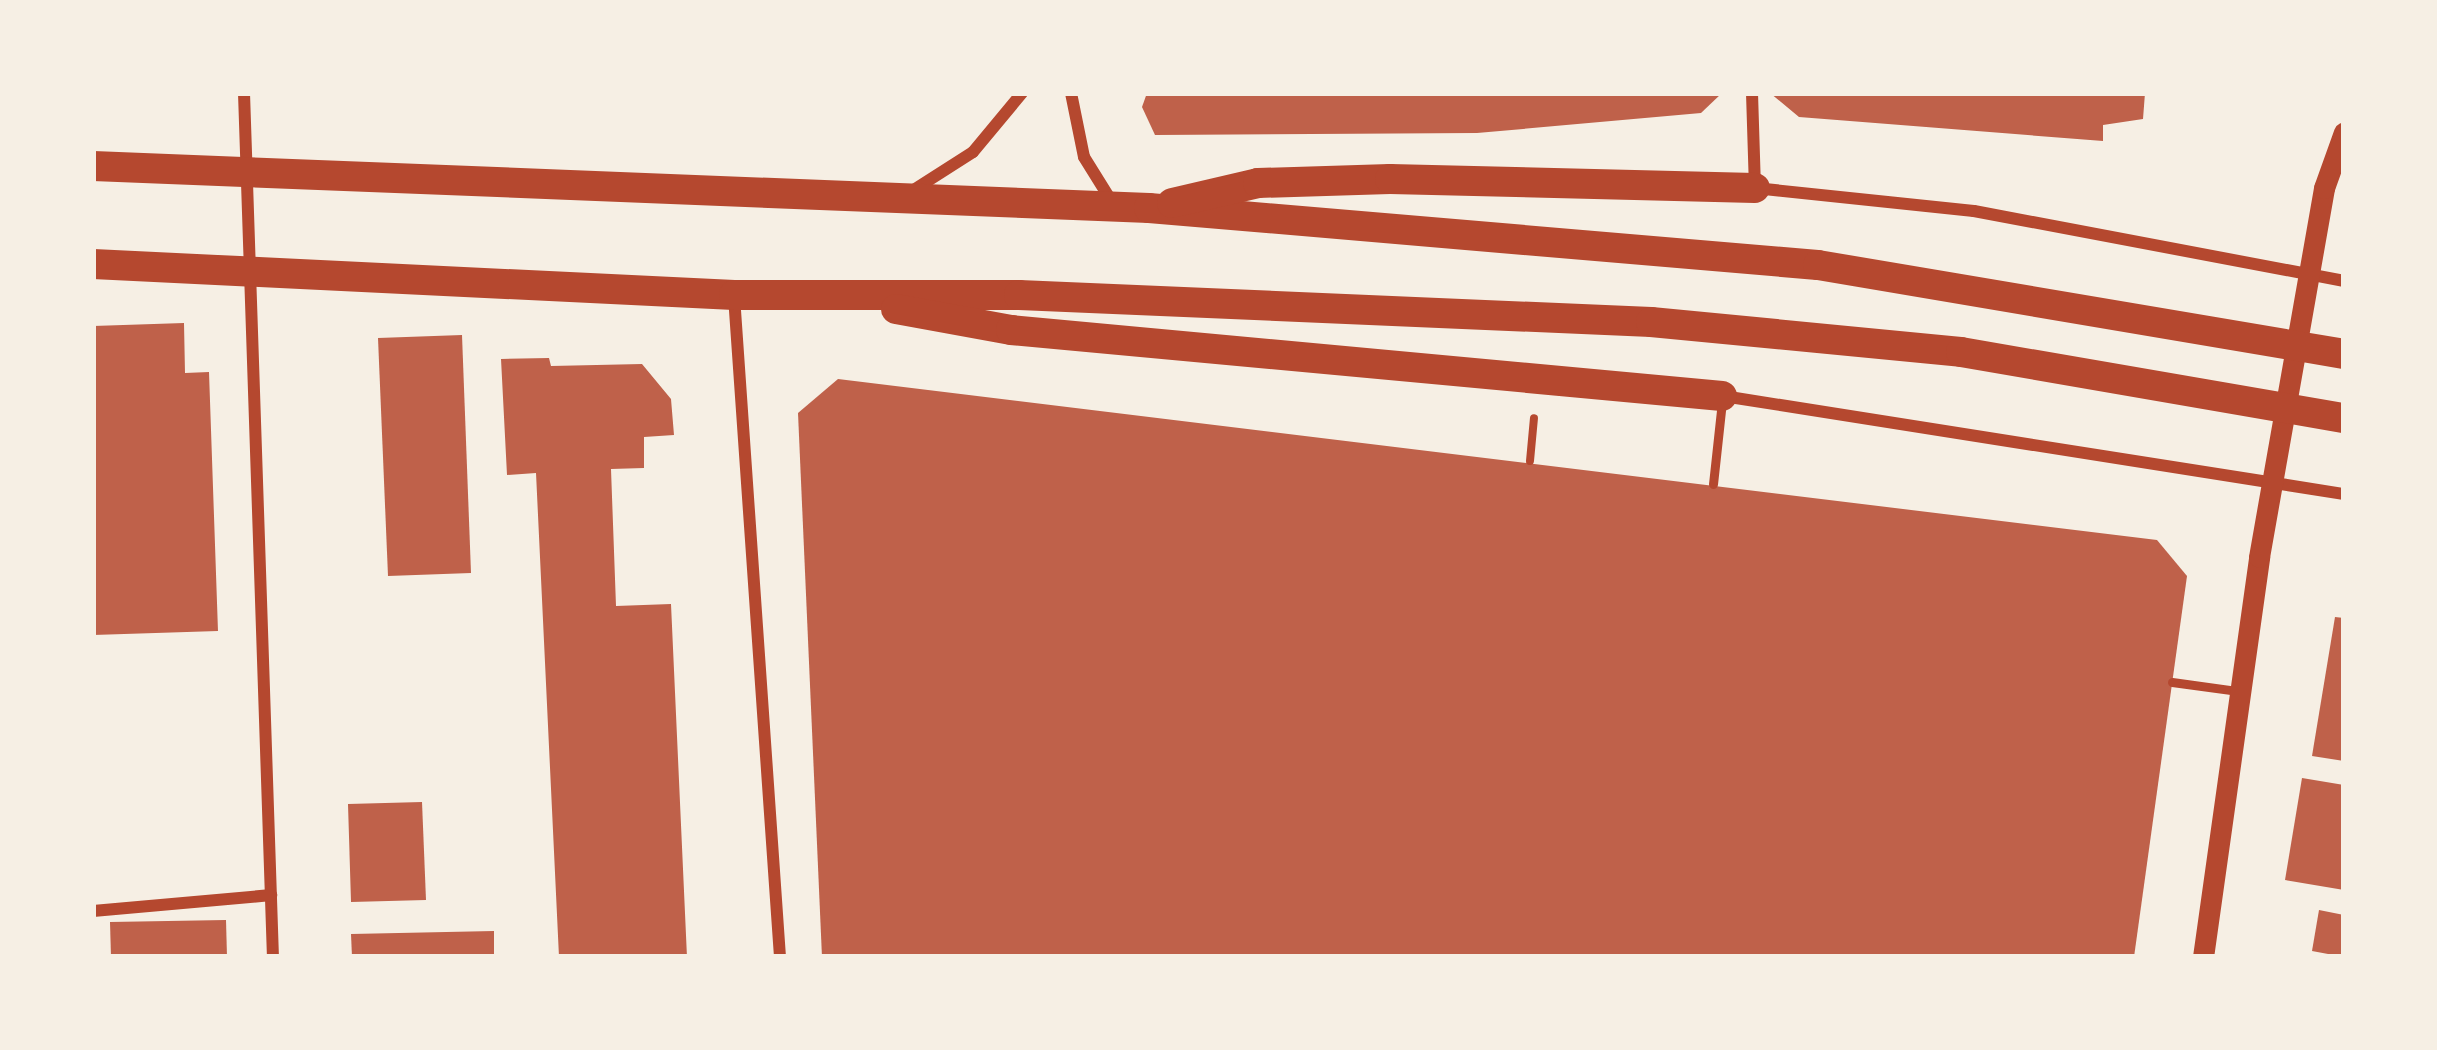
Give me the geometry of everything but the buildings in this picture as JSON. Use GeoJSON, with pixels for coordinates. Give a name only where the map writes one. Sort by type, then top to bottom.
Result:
{"type":"FeatureCollection","features":[{"type":"Feature","properties":{"kind":"main road"},"geometry":{"type":"LineString","coordinates":[[93,166],[1148,208],[1818,266],[2344,353]]}},
{"type":"Feature","properties":{"kind":"main road"},"geometry":{"type":"LineString","coordinates":[[1148,208],[1258,183],[1754,188]]}},
{"type":"Feature","properties":{"kind":"main road"},"geometry":{"type":"LineString","coordinates":[[93,264],[734,295],[1018,295],[1651,322],[1961,352],[2344,418]]}},
{"type":"Feature","properties":{"kind":"main road"},"geometry":{"type":"LineString","coordinates":[[825,296],[1011,330],[1722,396]]}},
{"type":"Feature","properties":{"kind":"street"},"geometry":{"type":"LineString","coordinates":[[244,93],[273,957]]}},
{"type":"Feature","properties":{"kind":"street"},"geometry":{"type":"LineString","coordinates":[[906,195],[973,152],[1022,93]]}},
{"type":"Feature","properties":{"kind":"street"},"geometry":{"type":"LineString","coordinates":[[1071,93],[1084,157],[1114,206]]}},
{"type":"Feature","properties":{"kind":"street"},"geometry":{"type":"LineString","coordinates":[[1752,93],[1754,188],[1974,211],[2344,281]]}},
{"type":"Feature","properties":{"kind":"street"},"geometry":{"type":"LineString","coordinates":[[2203,957],[2273,486],[2324,188],[2344,132]]}},
{"type":"Feature","properties":{"kind":"street"},"geometry":{"type":"LineString","coordinates":[[734,295],[780,957]]}},
{"type":"Feature","properties":{"kind":"street"},"geometry":{"type":"LineString","coordinates":[[1722,396],[2344,494]]}},
{"type":"Feature","properties":{"kind":"street"},"geometry":{"type":"LineString","coordinates":[[93,911],[271,895]]}},
{"type":"Feature","properties":{"kind":"lane"},"geometry":{"type":"LineString","coordinates":[[1713,484],[1722,396]]}},
{"type":"Feature","properties":{"kind":"lane"},"geometry":{"type":"LineString","coordinates":[[2172,682],[2242,692]]}}]}
